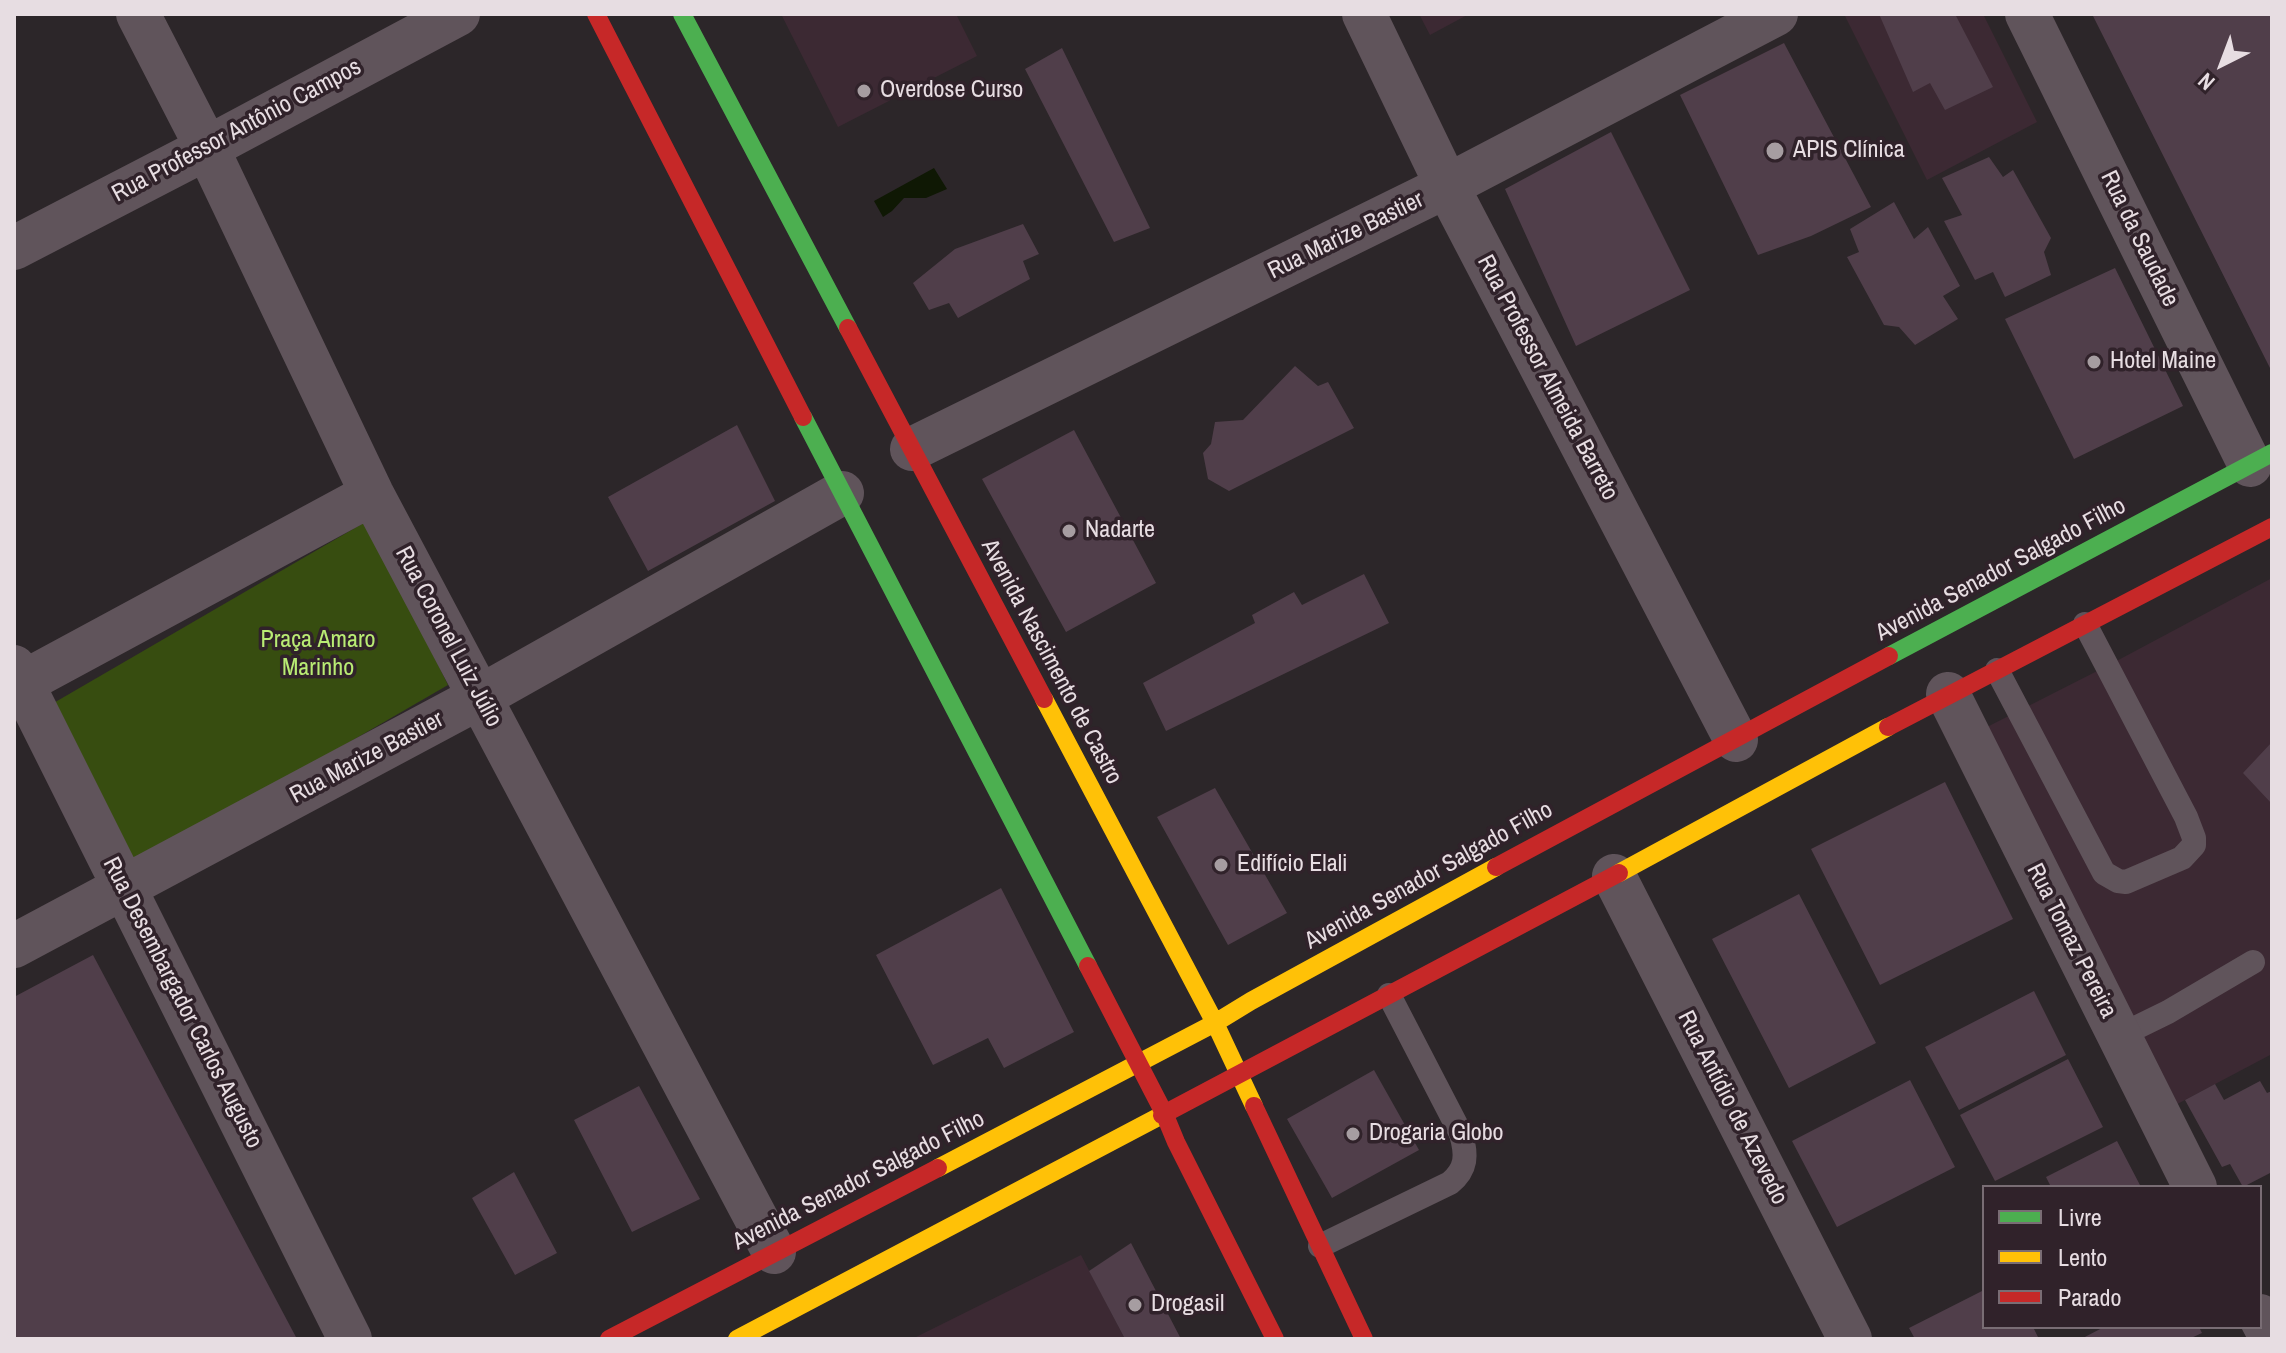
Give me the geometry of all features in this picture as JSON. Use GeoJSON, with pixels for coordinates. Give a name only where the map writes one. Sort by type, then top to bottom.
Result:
{"type":"FeatureCollection","features":[{"type":"Feature","properties":{"kind":"main road"},"geometry":{"type":"LineString","coordinates":[[596,14],[1164,1113],[1275,1339]]}},
{"type":"Feature","properties":{"kind":"main road","name":"Avenida Nascimento de Castro"},"geometry":{"type":"LineString","coordinates":[[682,14],[1215,1023],[1364,1339]]}},
{"type":"Feature","properties":{"kind":"main road","name":"Avenida Senador Salgado Filho"},"geometry":{"type":"LineString","coordinates":[[609,1339],[1215,1023],[1597,812],[2261,459]]}},
{"type":"Feature","properties":{"kind":"main road"},"geometry":{"type":"LineString","coordinates":[[737,1339],[1614,876],[1948,694],[2272,527]]}},
{"type":"Feature","properties":{"kind":"street","name":"Rua Coronel Luiz Júlio"},"geometry":{"type":"LineString","coordinates":[[138,14],[207,148],[372,494],[774,1252]]}},
{"type":"Feature","properties":{"kind":"street","name":"Rua Professor Antônio Campos"},"geometry":{"type":"LineString","coordinates":[[14,248],[458,14]]}},
{"type":"Feature","properties":{"kind":"street","name":"Rua Professor Almeida Barreto"},"geometry":{"type":"LineString","coordinates":[[1364,14],[1447,186],[1736,740]]}},
{"type":"Feature","properties":{"kind":"street","name":"Rua Marize Bastier"},"geometry":{"type":"LineString","coordinates":[[912,449],[1447,186],[1776,14]]}},
{"type":"Feature","properties":{"kind":"street","name":"Rua da Saudade"},"geometry":{"type":"LineString","coordinates":[[2027,14],[2261,459]]}},
{"type":"Feature","properties":{"kind":"street","name":"Rua Marize Bastier"},"geometry":{"type":"LineString","coordinates":[[14,946],[480,697],[842,493]]}},
{"type":"Feature","properties":{"kind":"street"},"geometry":{"type":"LineString","coordinates":[[18,675],[372,494]]}},
{"type":"Feature","properties":{"kind":"street","name":"Rua Desembargador Carlos Augusto"},"geometry":{"type":"LineString","coordinates":[[18,675],[350,1339]]}},
{"type":"Feature","properties":{"kind":"street","name":"Rua Tomaz Pereira"},"geometry":{"type":"LineString","coordinates":[[1948,694],[2194,1185]]}},
{"type":"Feature","properties":{"kind":"street","name":"Rua Antídio de Azevedo"},"geometry":{"type":"LineString","coordinates":[[1614,876],[1850,1339]]}},
{"type":"Feature","properties":{"kind":"street"},"geometry":{"type":"LineString","coordinates":[[2262,1320],[2272,1339]]}},
{"type":"Feature","properties":{"kind":"lane"},"geometry":{"type":"LineString","coordinates":[[1997,670],[2104,873],[2126,882],[2182,858],[2194,845],[2190,827],[2085,624]]}},
{"type":"Feature","properties":{"kind":"lane"},"geometry":{"type":"LineString","coordinates":[[2119,1036],[2168,1012],[2253,962]]}},
{"type":"Feature","properties":{"kind":"lane"},"geometry":{"type":"LineString","coordinates":[[1320,1246],[1450,1183],[1463,1169],[1466,1157],[1461,1134],[1389,995]]}},
{"type":"Feature","properties":{"kind":"shaded area","name":"Overdose Curso"},"geometry":{"type":"Polygon","coordinates":[[[781,14],[956,14],[977,56],[838,127],[781,14]]]}},
{"type":"Feature","properties":{"kind":"shaded area"},"geometry":{"type":"Polygon","coordinates":[[[1419,14],[1469,14],[1430,35],[1419,14]]]}},
{"type":"Feature","properties":{"kind":"shaded area"},"geometry":{"type":"Polygon","coordinates":[[[1844,14],[1983,14],[2037,122],[1927,180],[1844,14]]]}},
{"type":"Feature","properties":{"kind":"shaded area"},"geometry":{"type":"Polygon","coordinates":[[[934,168],[947,189],[926,198],[904,198],[883,217],[874,201],[934,168]]]}},
{"type":"Feature","properties":{"kind":"shaded area"},"geometry":{"type":"Polygon","coordinates":[[[2272,578],[2272,1054],[2166,1110],[1987,727],[2272,578]]]}},
{"type":"Feature","properties":{"kind":"shaded area"},"geometry":{"type":"Polygon","coordinates":[[[1081,1255],[1125,1339],[912,1339],[1081,1255]]]}},
{"type":"Feature","properties":{"kind":"green space","name":"Praça Amaro Marinho"},"geometry":{"type":"Polygon","coordinates":[[[367,521],[448,685],[130,869],[45,708],[367,521]]]}},
{"type":"Feature","properties":{"kind":"building"},"geometry":{"type":"Polygon","coordinates":[[[1879,14],[1955,14],[1993,87],[1945,110],[1930,83],[1913,92],[1879,14]]]}},
{"type":"Feature","properties":{"kind":"building"},"geometry":{"type":"Polygon","coordinates":[[[2092,14],[2272,14],[2272,372],[2092,14]]]}},
{"type":"Feature","properties":{"kind":"building","name":"APIS Clínica"},"geometry":{"type":"Polygon","coordinates":[[[1784,43],[1871,207],[1811,236],[1758,255],[1680,95],[1784,43]]]}},
{"type":"Feature","properties":{"kind":"building"},"geometry":{"type":"Polygon","coordinates":[[[1062,48],[1150,228],[1114,242],[1025,69],[1062,48]]]}},
{"type":"Feature","properties":{"kind":"building"},"geometry":{"type":"Polygon","coordinates":[[[1611,132],[1690,290],[1576,346],[1505,189],[1611,132]]]}},
{"type":"Feature","properties":{"kind":"building"},"geometry":{"type":"Polygon","coordinates":[[[1989,157],[2003,177],[2013,170],[2051,238],[2044,252],[2051,275],[2005,297],[1993,272],[1975,280],[1944,221],[1962,215],[1942,178],[1989,157]]]}},
{"type":"Feature","properties":{"kind":"building"},"geometry":{"type":"Polygon","coordinates":[[[1894,202],[1914,239],[1928,227],[1960,286],[1943,296],[1958,319],[1915,345],[1899,327],[1884,325],[1847,257],[1859,252],[1850,229],[1894,202]]]}},
{"type":"Feature","properties":{"kind":"building"},"geometry":{"type":"Polygon","coordinates":[[[1023,224],[1039,254],[1023,261],[1030,279],[958,318],[949,303],[929,310],[913,283],[955,249],[1023,224]]]}},
{"type":"Feature","properties":{"kind":"building","name":"Hotel Maine"},"geometry":{"type":"Polygon","coordinates":[[[2115,268],[2183,406],[2074,459],[2005,319],[2115,268]]]}},
{"type":"Feature","properties":{"kind":"building"},"geometry":{"type":"Polygon","coordinates":[[[1295,366],[1318,386],[1328,382],[1354,428],[1229,491],[1208,479],[1203,453],[1211,444],[1215,422],[1243,420],[1295,366]]]}},
{"type":"Feature","properties":{"kind":"building"},"geometry":{"type":"Polygon","coordinates":[[[737,425],[775,501],[648,571],[608,497],[737,425]]]}},
{"type":"Feature","properties":{"kind":"building","name":"Nadarte"},"geometry":{"type":"Polygon","coordinates":[[[1074,430],[1156,583],[1066,632],[982,479],[1074,430]]]}},
{"type":"Feature","properties":{"kind":"building"},"geometry":{"type":"Polygon","coordinates":[[[1364,574],[1389,623],[1166,731],[1143,683],[1255,623],[1252,615],[1294,592],[1302,605],[1364,574]]]}},
{"type":"Feature","properties":{"kind":"building"},"geometry":{"type":"Polygon","coordinates":[[[2272,742],[2272,804],[2243,773],[2272,742]]]}},
{"type":"Feature","properties":{"kind":"building"},"geometry":{"type":"Polygon","coordinates":[[[1945,782],[2013,919],[1880,985],[1811,849],[1945,782]]]}},
{"type":"Feature","properties":{"kind":"building","name":"Edifício Elali"},"geometry":{"type":"Polygon","coordinates":[[[1215,788],[1287,913],[1228,945],[1157,817],[1215,788]]]}},
{"type":"Feature","properties":{"kind":"building"},"geometry":{"type":"Polygon","coordinates":[[[1001,888],[1074,1032],[1004,1068],[988,1038],[933,1065],[876,955],[1001,888]]]}},
{"type":"Feature","properties":{"kind":"building"},"geometry":{"type":"Polygon","coordinates":[[[1799,894],[1876,1043],[1789,1088],[1712,939],[1799,894]]]}},
{"type":"Feature","properties":{"kind":"building"},"geometry":{"type":"Polygon","coordinates":[[[93,955],[297,1339],[14,1339],[14,997],[93,955]]]}},
{"type":"Feature","properties":{"kind":"building"},"geometry":{"type":"Polygon","coordinates":[[[2034,991],[2066,1055],[1959,1110],[1925,1047],[2034,991]]]}},
{"type":"Feature","properties":{"kind":"building"},"geometry":{"type":"Polygon","coordinates":[[[2068,1059],[2103,1127],[1995,1181],[1960,1115],[2068,1059]]]}},
{"type":"Feature","properties":{"kind":"building","name":"Drogaria Globo"},"geometry":{"type":"Polygon","coordinates":[[[1374,1070],[1419,1150],[1332,1198],[1287,1119],[1374,1070]]]}},
{"type":"Feature","properties":{"kind":"building"},"geometry":{"type":"Polygon","coordinates":[[[1910,1080],[1955,1167],[1837,1227],[1792,1141],[1910,1080]]]}},
{"type":"Feature","properties":{"kind":"building"},"geometry":{"type":"Polygon","coordinates":[[[2260,1081],[2267,1093],[2272,1091],[2272,1172],[2247,1185],[2242,1185],[2230,1164],[2222,1167],[2185,1100],[2215,1084],[2224,1100],[2260,1081]]]}},
{"type":"Feature","properties":{"kind":"building"},"geometry":{"type":"Polygon","coordinates":[[[639,1086],[700,1199],[632,1232],[574,1120],[639,1086]]]}},
{"type":"Feature","properties":{"kind":"building"},"geometry":{"type":"Polygon","coordinates":[[[2117,1141],[2140,1185],[2050,1185],[2046,1177],[2117,1141]]]}},
{"type":"Feature","properties":{"kind":"building"},"geometry":{"type":"Polygon","coordinates":[[[514,1172],[557,1253],[515,1275],[472,1198],[514,1172]]]}},
{"type":"Feature","properties":{"kind":"building","name":"Drogasil"},"geometry":{"type":"Polygon","coordinates":[[[1131,1243],[1181,1339],[1125,1339],[1089,1271],[1131,1243]]]}},
{"type":"Feature","properties":{"kind":"building"},"geometry":{"type":"Polygon","coordinates":[[[1982,1291],[1982,1329],[2034,1329],[2038,1337],[1915,1339],[1909,1328],[1982,1291]]]}},
{"type":"Feature","properties":{"kind":"building"},"geometry":{"type":"Polygon","coordinates":[[[2100,1329],[2200,1329],[2202,1333],[2189,1339],[2081,1339],[2100,1329]]]}},
{"type":"Feature","properties":{"kind":"traffic: fast"},"geometry":{"type":"LineString","coordinates":[[682,14],[848,328]]}},
{"type":"Feature","properties":{"kind":"traffic: fast"},"geometry":{"type":"LineString","coordinates":[[803,417],[1088,966]]}},
{"type":"Feature","properties":{"kind":"traffic: fast"},"geometry":{"type":"LineString","coordinates":[[1889,656],[2272,453]]}},
{"type":"Feature","properties":{"kind":"traffic: slow"},"geometry":{"type":"LineString","coordinates":[[1044,699],[1215,1023],[1254,1106]]}},
{"type":"Feature","properties":{"kind":"traffic: slow"},"geometry":{"type":"LineString","coordinates":[[1619,873],[1888,727]]}},
{"type":"Feature","properties":{"kind":"traffic: slow"},"geometry":{"type":"LineString","coordinates":[[938,1168],[1215,1023],[1496,867]]}},
{"type":"Feature","properties":{"kind":"traffic: slow"},"geometry":{"type":"LineString","coordinates":[[737,1339],[1162,1115]]}},
{"type":"Feature","properties":{"kind":"traffic: jam"},"geometry":{"type":"LineString","coordinates":[[596,14],[803,417]]}},
{"type":"Feature","properties":{"kind":"traffic: jam"},"geometry":{"type":"LineString","coordinates":[[848,328],[1044,699]]}},
{"type":"Feature","properties":{"kind":"traffic: jam"},"geometry":{"type":"LineString","coordinates":[[1888,727],[2272,527]]}},
{"type":"Feature","properties":{"kind":"traffic: jam"},"geometry":{"type":"LineString","coordinates":[[1496,867],[1889,656]]}},
{"type":"Feature","properties":{"kind":"traffic: jam"},"geometry":{"type":"LineString","coordinates":[[1162,1115],[1619,873]]}},
{"type":"Feature","properties":{"kind":"traffic: jam"},"geometry":{"type":"LineString","coordinates":[[1088,966],[1275,1339]]}},
{"type":"Feature","properties":{"kind":"traffic: jam"},"geometry":{"type":"LineString","coordinates":[[1254,1106],[1364,1339]]}},
{"type":"Feature","properties":{"kind":"traffic: jam"},"geometry":{"type":"LineString","coordinates":[[609,1339],[938,1168]]}},
{"type":"Feature","properties":{"kind":"place","name":"Overdose Curso"},"geometry":{"type":"Point","coordinates":[864,91]}},
{"type":"Feature","properties":{"kind":"place","name":"APIS Clínica"},"geometry":{"type":"Point","coordinates":[1775,151]}},
{"type":"Feature","properties":{"kind":"place","name":"Hotel Maine"},"geometry":{"type":"Point","coordinates":[2094,362]}},
{"type":"Feature","properties":{"kind":"place","name":"Nadarte"},"geometry":{"type":"Point","coordinates":[1069,531]}},
{"type":"Feature","properties":{"kind":"place","name":"Edifício Elali"},"geometry":{"type":"Point","coordinates":[1221,865]}},
{"type":"Feature","properties":{"kind":"place","name":"Drogaria Globo"},"geometry":{"type":"Point","coordinates":[1353,1134]}},
{"type":"Feature","properties":{"kind":"place","name":"Drogasil"},"geometry":{"type":"Point","coordinates":[1135,1305]}}]}
